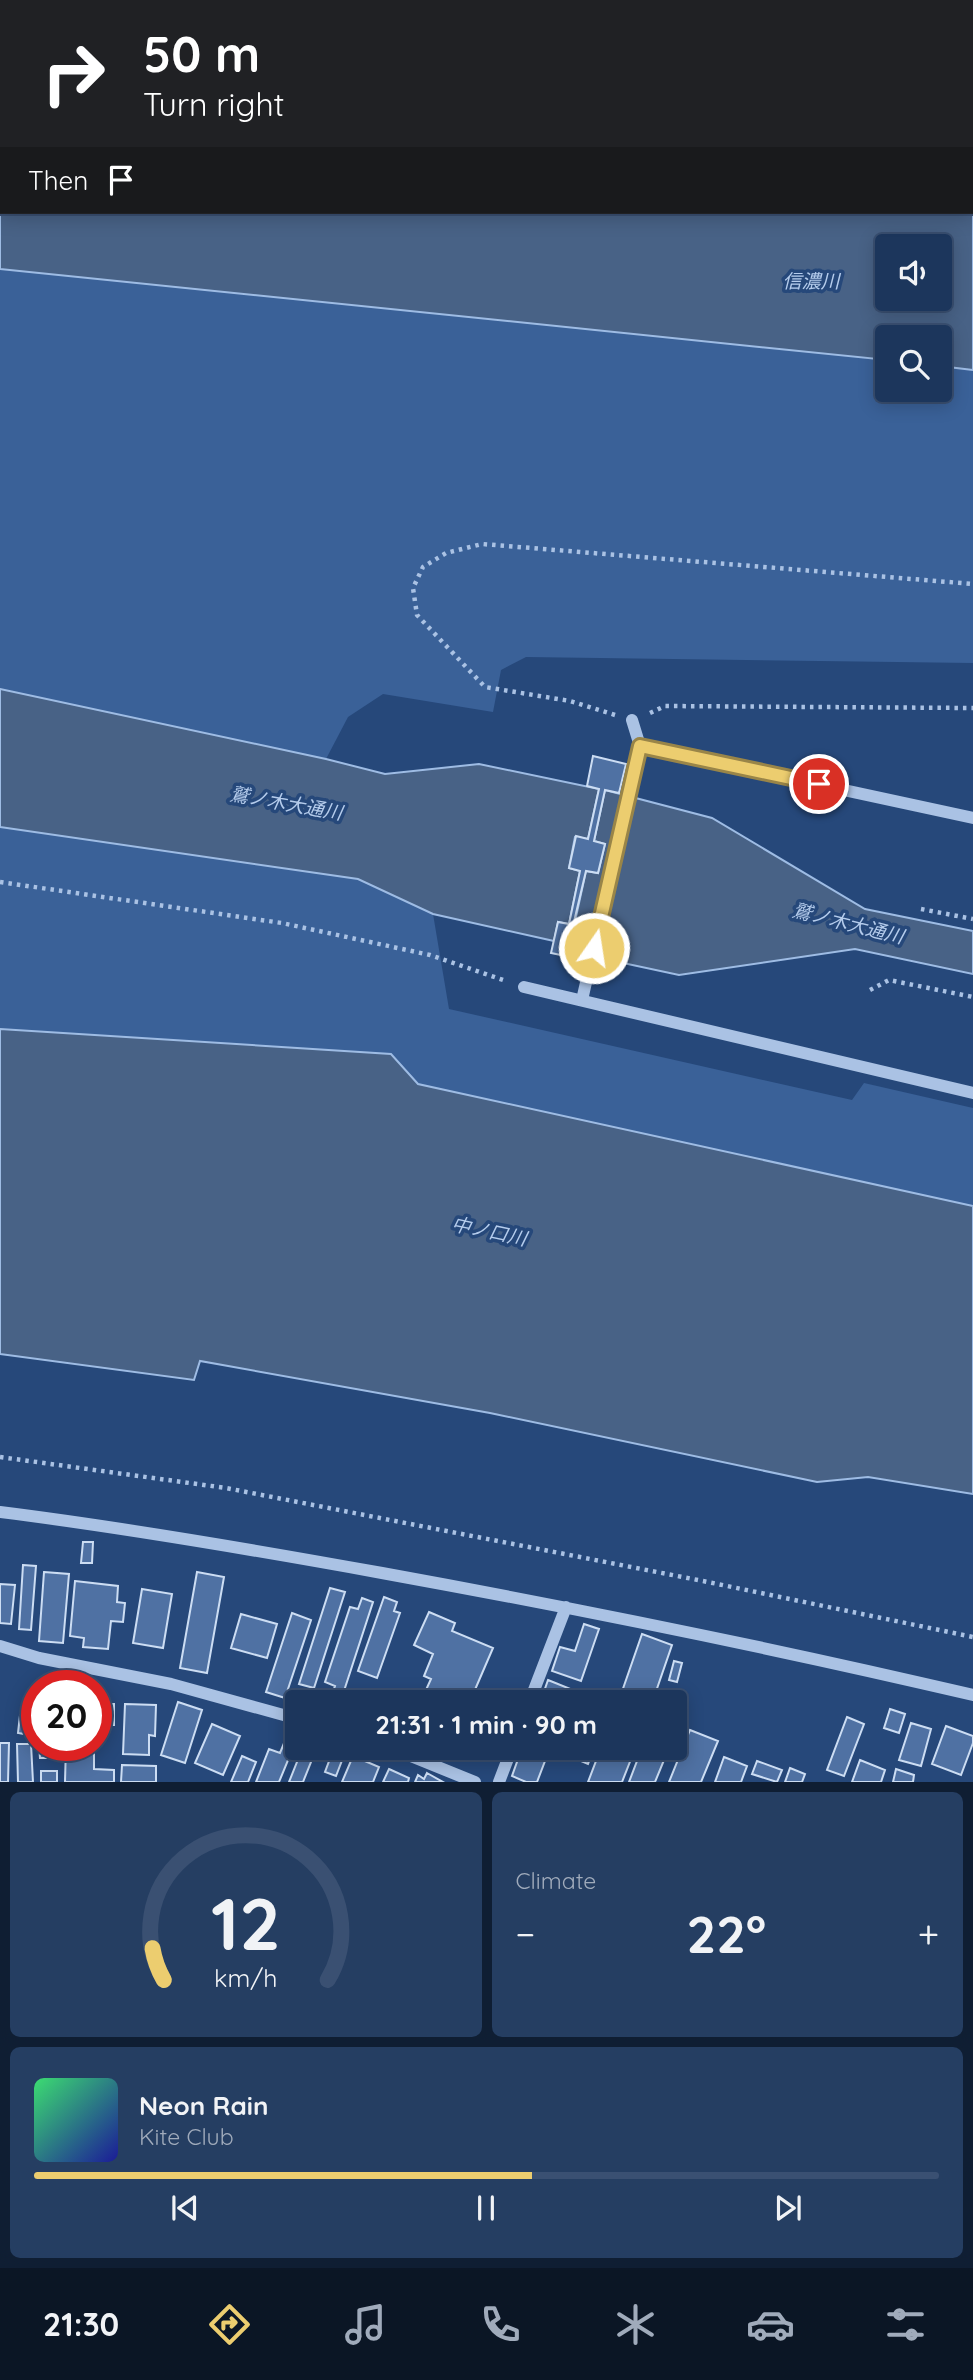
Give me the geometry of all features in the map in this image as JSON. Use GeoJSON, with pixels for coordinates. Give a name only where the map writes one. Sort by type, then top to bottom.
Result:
{"type":"FeatureCollection","features":[{"type":"Feature","properties":{"kind":"street"},"geometry":{"type":"LineString","coordinates":[[582,1000],[640,746],[632,720]]}},
{"type":"Feature","properties":{"kind":"street"},"geometry":{"type":"LineString","coordinates":[[640,746],[973,818]]}},
{"type":"Feature","properties":{"kind":"street"},"geometry":{"type":"LineString","coordinates":[[524,987],[973,1093]]}},
{"type":"Feature","properties":{"kind":"street"},"geometry":{"type":"LineString","coordinates":[[0,1512],[83,1522],[254,1550],[566,1607],[973,1695]]}},
{"type":"Feature","properties":{"kind":"street"},"geometry":{"type":"LineString","coordinates":[[534,1690],[566,1607]]}},
{"type":"Feature","properties":{"kind":"street"},"geometry":{"type":"LineString","coordinates":[[0,1646],[39,1658],[171,1684],[285,1715]]}},
{"type":"Feature","properties":{"kind":"street"},"geometry":{"type":"LineString","coordinates":[[421,1760],[475,1782]]}},
{"type":"Feature","properties":{"kind":"street"},"geometry":{"type":"LineString","coordinates":[[499,1782],[507,1760]]}},
{"type":"Feature","properties":{"kind":"path"},"geometry":{"type":"LineString","coordinates":[[973,584],[482,544],[446,554],[423,567],[412,588],[417,615],[485,687],[570,701],[632,720],[665,706],[973,708]]}},
{"type":"Feature","properties":{"kind":"path"},"geometry":{"type":"LineString","coordinates":[[0,882],[282,923],[430,955],[524,987]]}},
{"type":"Feature","properties":{"kind":"path"},"geometry":{"type":"LineString","coordinates":[[921,909],[973,919]]}},
{"type":"Feature","properties":{"kind":"path"},"geometry":{"type":"LineString","coordinates":[[870,990],[889,980],[973,997]]}},
{"type":"Feature","properties":{"kind":"path"},"geometry":{"type":"LineString","coordinates":[[0,1457],[226,1488],[703,1581],[973,1637]]}},
{"type":"Feature","properties":{"kind":"shaded area"},"geometry":{"type":"Polygon","coordinates":[[[0,269],[875,359],[875,402],[952,402],[952,367],[973,370],[973,663],[526,657],[501,670],[493,712],[383,694],[348,717],[326,759],[0,689],[0,269]]]}},
{"type":"Feature","properties":{"kind":"shaded area"},"geometry":{"type":"Polygon","coordinates":[[[0,827],[358,879],[433,914],[449,1009],[852,1100],[864,1083],[973,1108],[973,1206],[417,1084],[391,1054],[0,1029],[0,827]]]}},
{"type":"Feature","properties":{"kind":"water","name":"信濃川"},"geometry":{"type":"Polygon","coordinates":[[[0,214],[973,214],[973,370],[952,367],[952,325],[875,325],[875,359],[0,269],[0,214]]]}},
{"type":"Feature","properties":{"kind":"water","name":"鷲ノ木大通川"},"geometry":{"type":"Polygon","coordinates":[[[0,689],[385,774],[479,764],[599,789],[588,839],[575,837],[569,868],[580,871],[569,924],[558,922],[554,941],[433,914],[358,879],[0,827],[0,689]]]}},
{"type":"Feature","properties":{"kind":"water","name":"鷲ノ木大通川"},"geometry":{"type":"Polygon","coordinates":[[[605,790],[712,818],[865,909],[973,931],[973,974],[855,949],[679,975],[581,954],[587,929],[574,926],[586,871],[598,873],[605,844],[594,841],[605,790]]]}},
{"type":"Feature","properties":{"kind":"water","name":"中ノ口川"},"geometry":{"type":"Polygon","coordinates":[[[0,1029],[391,1054],[418,1084],[973,1206],[973,1494],[868,1477],[817,1482],[490,1413],[200,1361],[194,1380],[0,1354],[0,1029]]]}},
{"type":"Feature","properties":{"kind":"building"},"geometry":{"type":"Polygon","coordinates":[[[593,756],[626,764],[619,793],[605,790],[594,841],[605,844],[598,873],[586,871],[573,926],[587,928],[580,959],[551,953],[558,922],[569,924],[580,871],[569,868],[576,836],[588,839],[599,789],[587,786],[593,756]]]}},
{"type":"Feature","properties":{"kind":"building"},"geometry":{"type":"Polygon","coordinates":[[[83,1542],[93,1542],[92,1563],[81,1563],[83,1542]]]}},
{"type":"Feature","properties":{"kind":"building"},"geometry":{"type":"Polygon","coordinates":[[[23,1565],[36,1566],[31,1630],[19,1629],[23,1565]]]}},
{"type":"Feature","properties":{"kind":"building"},"geometry":{"type":"Polygon","coordinates":[[[44,1572],[69,1574],[63,1643],[39,1641],[44,1572]]]}},
{"type":"Feature","properties":{"kind":"building"},"geometry":{"type":"Polygon","coordinates":[[[197,1572],[224,1577],[207,1673],[180,1668],[197,1572]]]}},
{"type":"Feature","properties":{"kind":"building"},"geometry":{"type":"Polygon","coordinates":[[[75,1581],[118,1586],[117,1602],[125,1603],[123,1622],[111,1621],[108,1649],[83,1647],[84,1638],[70,1636],[75,1581]]]}},
{"type":"Feature","properties":{"kind":"building"},"geometry":{"type":"Polygon","coordinates":[[[0,1584],[15,1585],[11,1624],[0,1623],[0,1584]]]}},
{"type":"Feature","properties":{"kind":"building"},"geometry":{"type":"Polygon","coordinates":[[[330,1588],[345,1592],[314,1688],[299,1684],[330,1588]]]}},
{"type":"Feature","properties":{"kind":"building"},"geometry":{"type":"Polygon","coordinates":[[[142,1589],[172,1594],[163,1648],[133,1643],[142,1589]]]}},
{"type":"Feature","properties":{"kind":"building"},"geometry":{"type":"Polygon","coordinates":[[[384,1597],[397,1602],[394,1611],[400,1613],[377,1678],[358,1671],[384,1597]]]}},
{"type":"Feature","properties":{"kind":"building"},"geometry":{"type":"Polygon","coordinates":[[[362,1598],[373,1602],[344,1690],[334,1690],[335,1686],[325,1682],[350,1607],[358,1609],[362,1598]]]}},
{"type":"Feature","properties":{"kind":"building"},"geometry":{"type":"Polygon","coordinates":[[[429,1612],[455,1623],[452,1631],[493,1648],[475,1690],[426,1690],[431,1679],[424,1676],[433,1654],[414,1645],[429,1612]]]}},
{"type":"Feature","properties":{"kind":"building"},"geometry":{"type":"Polygon","coordinates":[[[292,1613],[311,1620],[288,1690],[285,1690],[285,1698],[266,1692],[292,1613]]]}},
{"type":"Feature","properties":{"kind":"building"},"geometry":{"type":"Polygon","coordinates":[[[241,1614],[277,1624],[267,1658],[231,1648],[241,1614]]]}},
{"type":"Feature","properties":{"kind":"building"},"geometry":{"type":"Polygon","coordinates":[[[584,1624],[599,1629],[581,1681],[552,1671],[560,1647],[575,1651],[584,1624]]]}},
{"type":"Feature","properties":{"kind":"building"},"geometry":{"type":"Polygon","coordinates":[[[642,1634],[672,1645],[656,1690],[623,1690],[642,1634]]]}},
{"type":"Feature","properties":{"kind":"building"},"geometry":{"type":"Polygon","coordinates":[[[674,1661],[682,1663],[677,1682],[669,1680],[674,1661]]]}},
{"type":"Feature","properties":{"kind":"building"},"geometry":{"type":"Polygon","coordinates":[[[548,1680],[573,1690],[545,1690],[548,1680]]]}},
{"type":"Feature","properties":{"kind":"building"},"geometry":{"type":"Polygon","coordinates":[[[178,1702],[202,1710],[185,1763],[161,1755],[178,1702]]]}},
{"type":"Feature","properties":{"kind":"building"},"geometry":{"type":"Polygon","coordinates":[[[112,1704],[114,1704],[112,1725],[112,1704]]]}},
{"type":"Feature","properties":{"kind":"building"},"geometry":{"type":"Polygon","coordinates":[[[125,1704],[156,1705],[155,1736],[149,1735],[149,1755],[123,1754],[125,1704]]]}},
{"type":"Feature","properties":{"kind":"building"},"geometry":{"type":"Polygon","coordinates":[[[890,1709],[905,1714],[899,1733],[884,1728],[890,1709]]]}},
{"type":"Feature","properties":{"kind":"building"},"geometry":{"type":"Polygon","coordinates":[[[20,1715],[21,1715],[21,1734],[18,1733],[20,1715]]]}},
{"type":"Feature","properties":{"kind":"building"},"geometry":{"type":"Polygon","coordinates":[[[847,1717],[864,1724],[844,1776],[827,1770],[847,1717]]]}},
{"type":"Feature","properties":{"kind":"building"},"geometry":{"type":"Polygon","coordinates":[[[911,1723],[931,1729],[921,1766],[899,1760],[911,1723]]]}},
{"type":"Feature","properties":{"kind":"building"},"geometry":{"type":"Polygon","coordinates":[[[212,1724],[240,1736],[223,1775],[195,1763],[212,1724]]]}},
{"type":"Feature","properties":{"kind":"building"},"geometry":{"type":"Polygon","coordinates":[[[946,1726],[973,1736],[961,1775],[932,1764],[946,1726]]]}},
{"type":"Feature","properties":{"kind":"building"},"geometry":{"type":"Polygon","coordinates":[[[690,1730],[718,1741],[701,1782],[669,1782],[678,1760],[687,1760],[687,1737],[690,1730]]]}},
{"type":"Feature","properties":{"kind":"building"},"geometry":{"type":"Polygon","coordinates":[[[285,1741],[285,1760],[288,1760],[279,1782],[256,1782],[269,1749],[280,1753],[285,1741]]]}},
{"type":"Feature","properties":{"kind":"building"},"geometry":{"type":"Polygon","coordinates":[[[0,1743],[9,1743],[8,1782],[0,1782],[0,1743]]]}},
{"type":"Feature","properties":{"kind":"building"},"geometry":{"type":"Polygon","coordinates":[[[17,1744],[21,1744],[21,1761],[32,1761],[33,1782],[18,1782],[17,1744]]]}},
{"type":"Feature","properties":{"kind":"building"},"geometry":{"type":"Polygon","coordinates":[[[242,1756],[256,1762],[248,1782],[231,1782],[242,1756]]]}},
{"type":"Feature","properties":{"kind":"building"},"geometry":{"type":"Polygon","coordinates":[[[724,1757],[747,1766],[741,1782],[715,1782],[724,1757]]]}},
{"type":"Feature","properties":{"kind":"building"},"geometry":{"type":"Polygon","coordinates":[[[298,1760],[312,1760],[303,1782],[289,1782],[298,1760]]]}},
{"type":"Feature","properties":{"kind":"building"},"geometry":{"type":"Polygon","coordinates":[[[330,1760],[342,1760],[336,1776],[325,1772],[330,1760]]]}},
{"type":"Feature","properties":{"kind":"building"},"geometry":{"type":"Polygon","coordinates":[[[351,1760],[362,1760],[379,1767],[373,1782],[342,1782],[351,1760]]]}},
{"type":"Feature","properties":{"kind":"building"},"geometry":{"type":"Polygon","coordinates":[[[518,1760],[545,1760],[537,1782],[526,1782],[512,1776],[518,1760]]]}},
{"type":"Feature","properties":{"kind":"building"},"geometry":{"type":"Polygon","coordinates":[[[596,1760],[631,1760],[622,1782],[588,1782],[596,1760]]]}},
{"type":"Feature","properties":{"kind":"building"},"geometry":{"type":"Polygon","coordinates":[[[637,1760],[664,1760],[655,1782],[629,1782],[637,1760]]]}},
{"type":"Feature","properties":{"kind":"building"},"geometry":{"type":"Polygon","coordinates":[[[860,1760],[885,1770],[881,1782],[852,1782],[860,1760]]]}},
{"type":"Feature","properties":{"kind":"building"},"geometry":{"type":"Polygon","coordinates":[[[66,1761],[94,1761],[94,1769],[114,1770],[114,1782],[65,1782],[66,1761]]]}},
{"type":"Feature","properties":{"kind":"building"},"geometry":{"type":"Polygon","coordinates":[[[757,1761],[782,1770],[777,1782],[752,1774],[757,1761]]]}},
{"type":"Feature","properties":{"kind":"building"},"geometry":{"type":"Polygon","coordinates":[[[122,1765],[156,1766],[156,1782],[121,1782],[122,1765]]]}},
{"type":"Feature","properties":{"kind":"building"},"geometry":{"type":"Polygon","coordinates":[[[790,1768],[805,1774],[802,1782],[785,1782],[790,1768]]]}},
{"type":"Feature","properties":{"kind":"building"},"geometry":{"type":"Polygon","coordinates":[[[389,1769],[409,1778],[408,1782],[383,1782],[389,1769]]]}},
{"type":"Feature","properties":{"kind":"building"},"geometry":{"type":"Polygon","coordinates":[[[896,1769],[914,1775],[913,1782],[893,1782],[896,1769]]]}},
{"type":"Feature","properties":{"kind":"building"},"geometry":{"type":"Polygon","coordinates":[[[41,1771],[57,1771],[57,1782],[41,1782],[41,1771]]]}},
{"type":"Feature","properties":{"kind":"building"},"geometry":{"type":"Polygon","coordinates":[[[427,1773],[443,1782],[415,1782],[418,1775],[424,1779],[427,1773]]]}},
{"type":"Feature","properties":{"kind":"route"},"geometry":{"type":"LineString","coordinates":[[594,948],[640,746],[819,784]]}}]}
